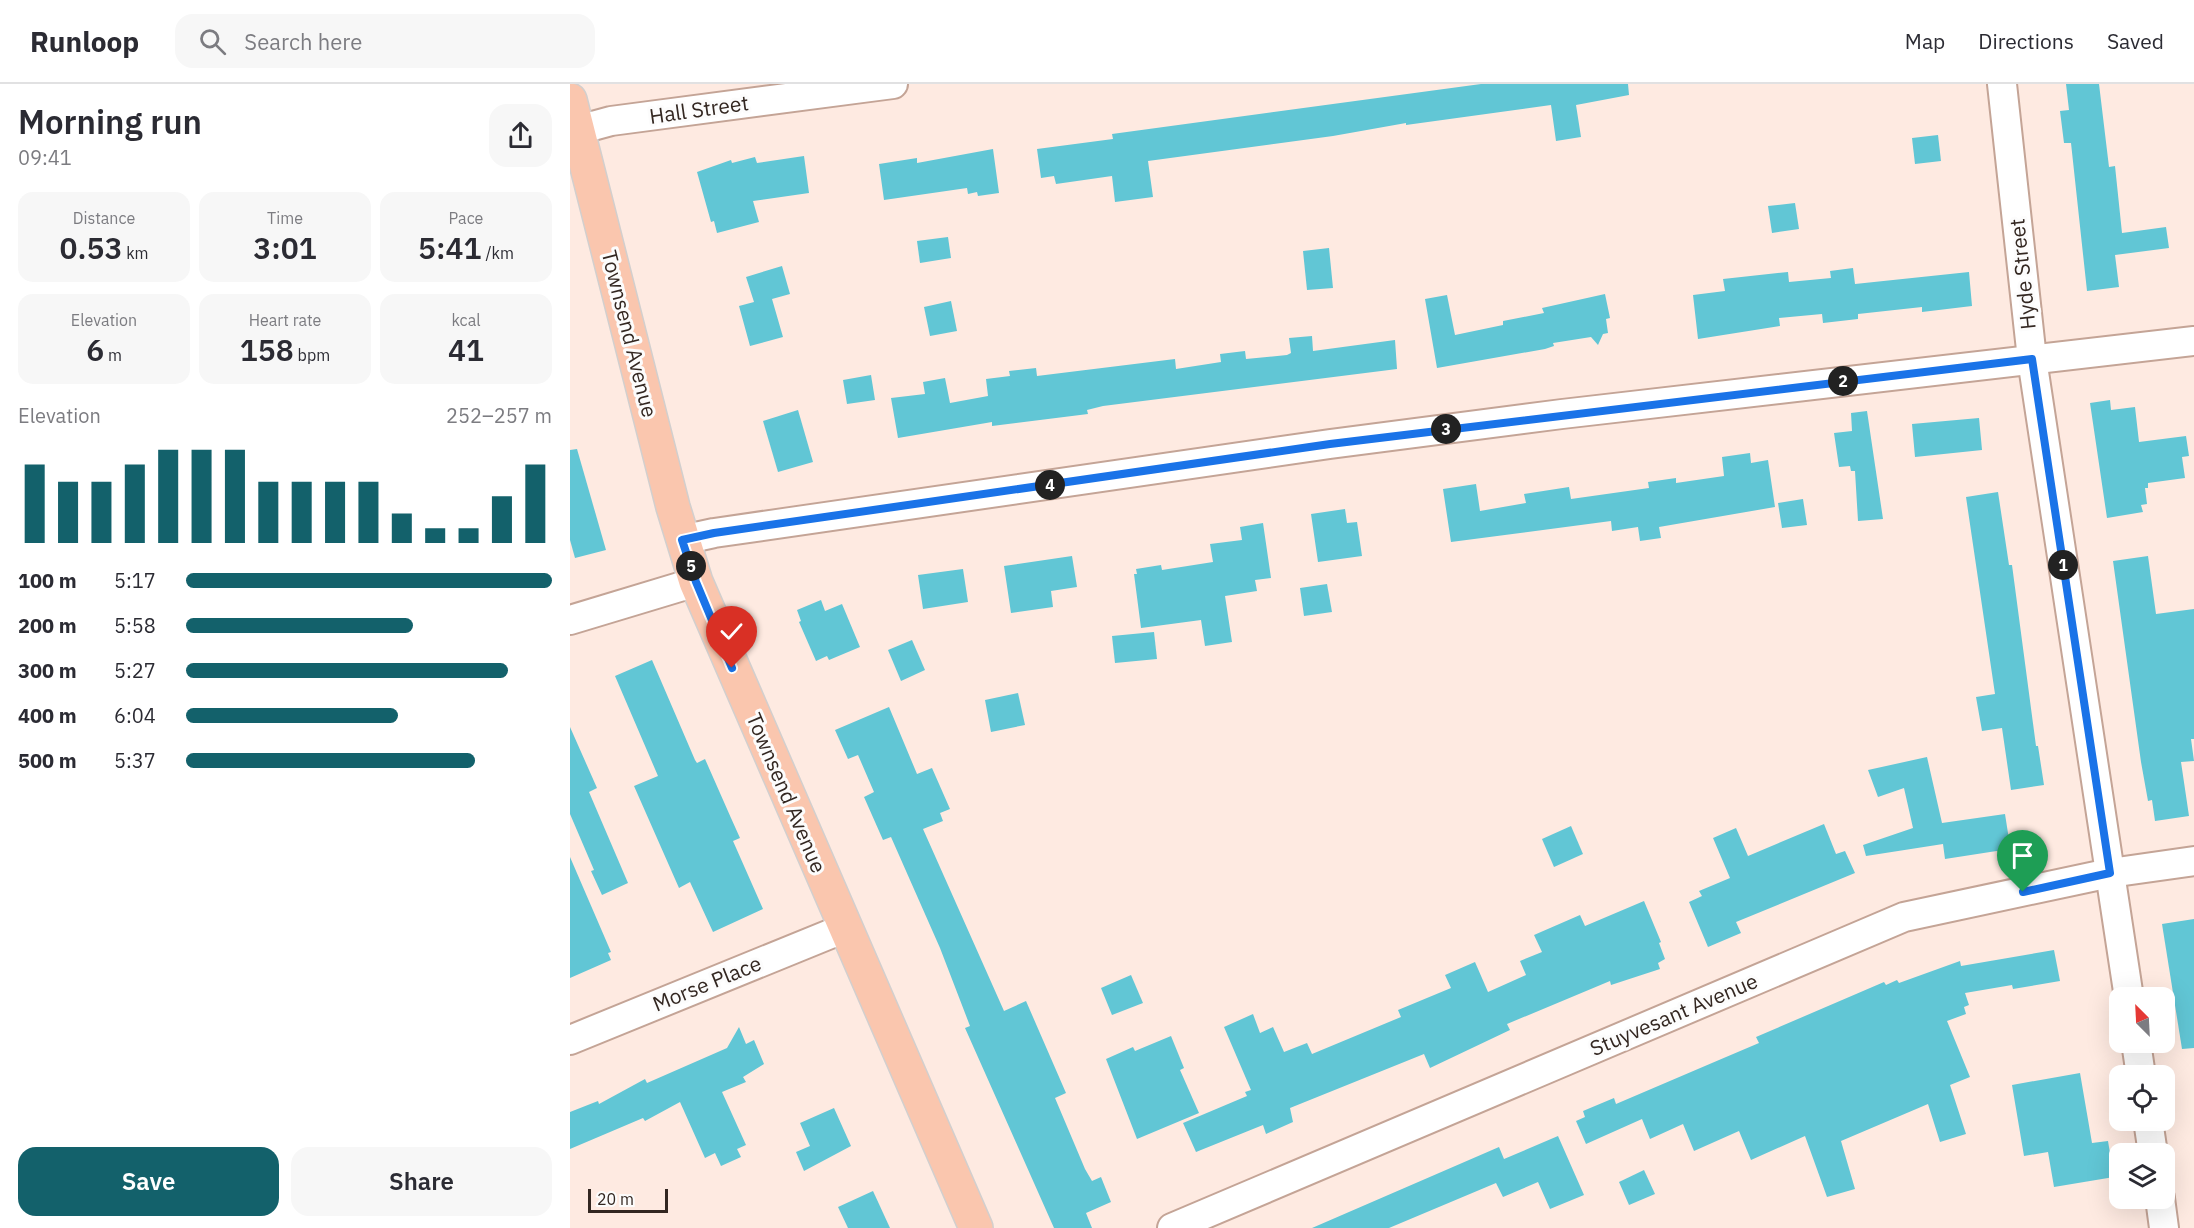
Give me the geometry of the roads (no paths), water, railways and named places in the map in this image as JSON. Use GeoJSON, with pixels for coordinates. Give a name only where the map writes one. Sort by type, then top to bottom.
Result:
{"type":"FeatureCollection","features":[{"type":"Feature","properties":{"kind":"main road","name":"Townsend Avenue"},"geometry":{"type":"LineString","coordinates":[[574,115],[682,540],[696,582],[976,1228]]}},
{"type":"Feature","properties":{"kind":"street","name":"Hall Street"},"geometry":{"type":"LineString","coordinates":[[574,115],[611,121],[893,84]]}},
{"type":"Feature","properties":{"kind":"street","name":"Hyde Street"},"geometry":{"type":"LineString","coordinates":[[2002,84],[2032,359],[2127,987]]}},
{"type":"Feature","properties":{"kind":"street"},"geometry":{"type":"LineString","coordinates":[[682,540],[714,533],[1330,444],[2194,341]]}},
{"type":"Feature","properties":{"kind":"street"},"geometry":{"type":"LineString","coordinates":[[570,620],[696,582]]}},
{"type":"Feature","properties":{"kind":"street","name":"Stuyvesant Avenue"},"geometry":{"type":"LineString","coordinates":[[1172,1228],[1904,917],[2110,873],[2194,861]]}},
{"type":"Feature","properties":{"kind":"street","name":"Morse Place"},"geometry":{"type":"LineString","coordinates":[[570,1040],[845,928]]}},
{"type":"Feature","properties":{"kind":"street"},"geometry":{"type":"LineString","coordinates":[[2161,1209],[2164,1228]]}}]}
